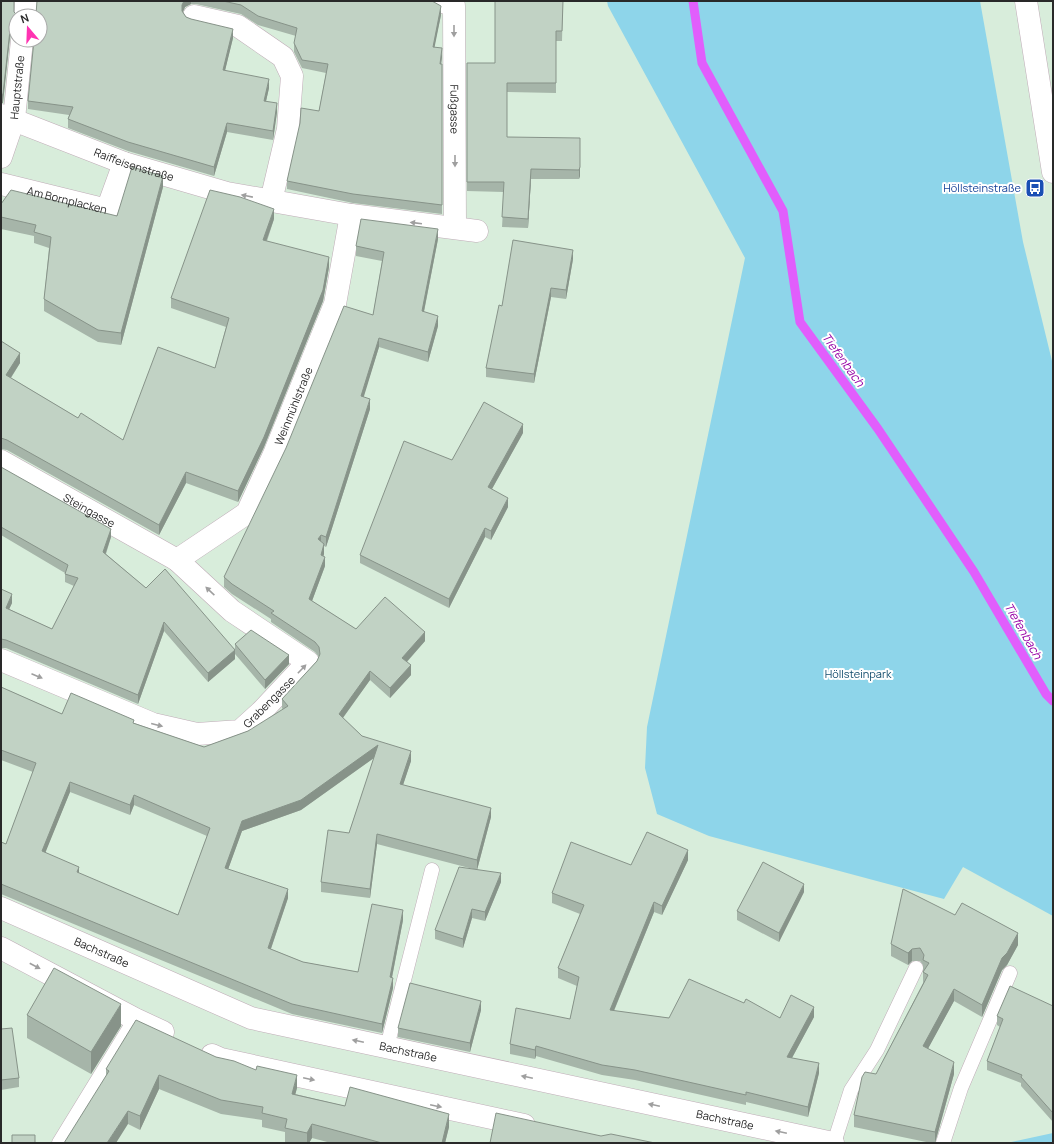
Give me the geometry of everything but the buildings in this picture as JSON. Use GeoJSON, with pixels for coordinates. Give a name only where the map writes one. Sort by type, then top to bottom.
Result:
{"type":"FeatureCollection","features":[{"type":"Feature","properties":{"kind":"street","name":"Fußgasse"},"geometry":{"type":"LineString","coordinates":[[440,1],[454,6],[455,227]]}},
{"type":"Feature","properties":{"kind":"street"},"geometry":{"type":"LineString","coordinates":[[1026,1],[1053,172]]}},
{"type":"Feature","properties":{"kind":"street"},"geometry":{"type":"LineString","coordinates":[[194,16],[238,26],[283,57],[292,76],[288,129],[271,201]]}},
{"type":"Feature","properties":{"kind":"street","name":"Hauptstraße"},"geometry":{"type":"LineString","coordinates":[[1,157],[21,48]]}},
{"type":"Feature","properties":{"kind":"street","name":"Raiffeisenstraße"},"geometry":{"type":"LineString","coordinates":[[8,117],[124,163],[228,193],[351,215],[477,231]]}},
{"type":"Feature","properties":{"kind":"street","name":"Am Bornplacken"},"geometry":{"type":"LineString","coordinates":[[1,184],[107,210],[124,163]]}},
{"type":"Feature","properties":{"kind":"street","name":"Weinmühlstraße"},"geometry":{"type":"LineString","coordinates":[[177,560],[247,513],[275,452],[335,304],[351,215]]}},
{"type":"Feature","properties":{"kind":"street","name":"Steingasse"},"geometry":{"type":"LineString","coordinates":[[1,461],[177,560]]}},
{"type":"Feature","properties":{"kind":"street","name":"Grabengasse"},"geometry":{"type":"LineString","coordinates":[[1,660],[153,724],[197,734],[240,731],[261,712],[308,662],[232,611],[177,560]]}},
{"type":"Feature","properties":{"kind":"street","name":"Bachstraße"},"geometry":{"type":"LineString","coordinates":[[1,908],[251,1018],[833,1143]]}},
{"type":"Feature","properties":{"kind":"street"},"geometry":{"type":"LineString","coordinates":[[1,948],[134,1019],[221,1059],[543,1130]]}},
{"type":"Feature","properties":{"kind":"lane"},"geometry":{"type":"LineString","coordinates":[[387,1047],[432,870]]}},
{"type":"Feature","properties":{"kind":"lane"},"geometry":{"type":"LineString","coordinates":[[833,1143],[851,1090],[877,1050],[916,968]]}},
{"type":"Feature","properties":{"kind":"lane"},"geometry":{"type":"LineString","coordinates":[[943,1143],[961,1088],[1010,973]]}},
{"type":"Feature","properties":{"kind":"lane"},"geometry":{"type":"LineString","coordinates":[[59,1143],[134,1019]]}},
{"type":"Feature","properties":{"kind":"green space","name":"Höllsteinpark"},"geometry":{"type":"Polygon","coordinates":[[[607,1],[980,1],[1023,242],[1053,365],[1053,916],[963,867],[944,899],[709,836],[657,814],[645,768],[647,727],[745,258],[608,6],[607,1]]]}},
{"type":"Feature","properties":{"kind":"green space"},"geometry":{"type":"Polygon","coordinates":[[[1053,1133],[1053,1143],[1007,1143],[1053,1133]]]}},
{"type":"Feature","properties":{"kind":"waterway","name":"Tiefenbach"},"geometry":{"type":"LineString","coordinates":[[693,1],[702,63],[783,211],[800,322],[878,429],[974,572],[1046,694],[1053,701]]}},
{"type":"Feature","properties":{"kind":"place","name":"Höllsteinstraße"},"geometry":{"type":"Point","coordinates":[1035,188]}}]}
